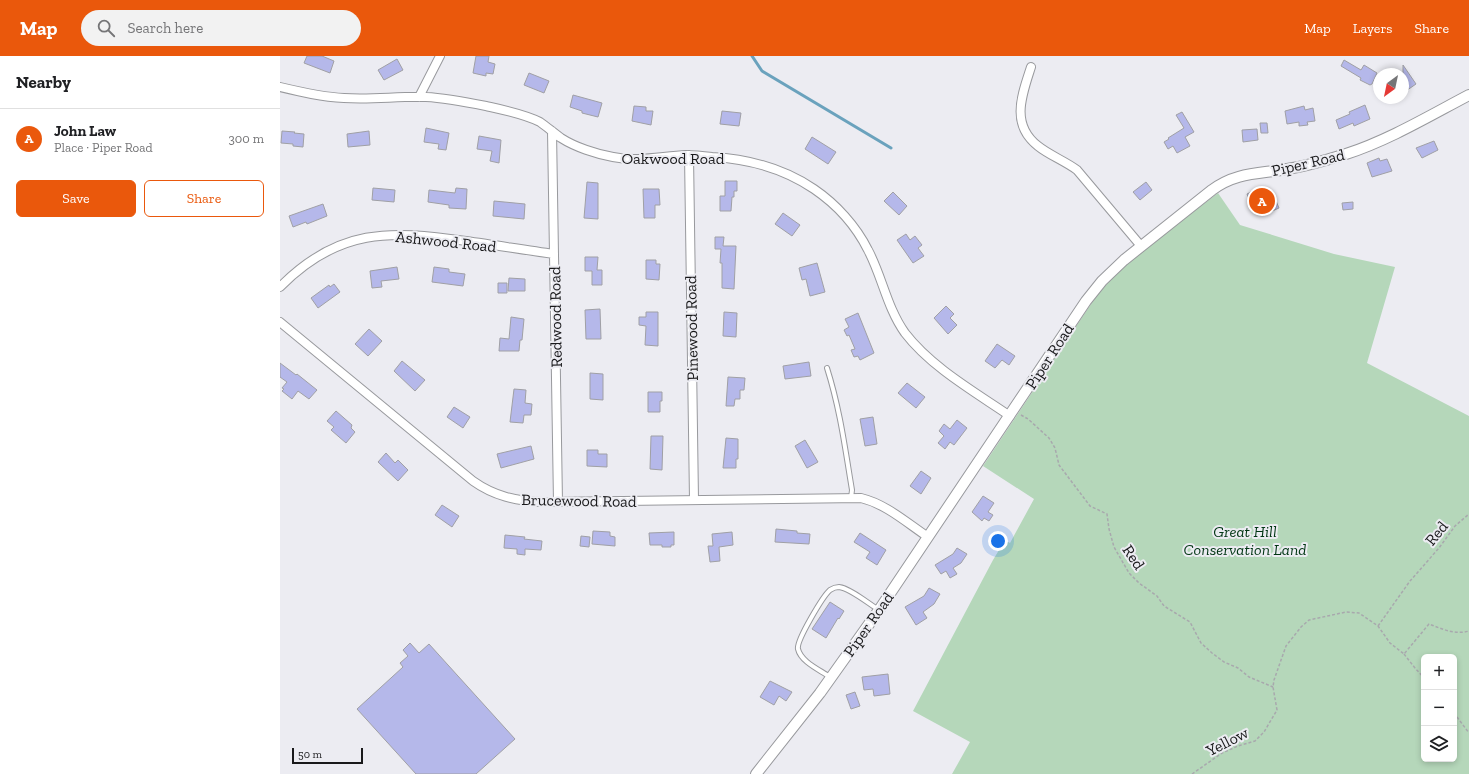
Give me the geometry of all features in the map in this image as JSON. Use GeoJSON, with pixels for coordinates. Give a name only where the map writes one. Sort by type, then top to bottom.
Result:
{"type":"FeatureCollection","features":[{"type":"Feature","properties":{"kind":"street"},"geometry":{"type":"LineString","coordinates":[[419,97],[440,56]]}},
{"type":"Feature","properties":{"kind":"street"},"geometry":{"type":"LineString","coordinates":[[1031,67],[1022,96],[1020,112],[1022,125],[1038,146],[1068,163],[1077,170],[1141,246]]}},
{"type":"Feature","properties":{"kind":"street","name":"Oakwood Road"},"geometry":{"type":"LineString","coordinates":[[280,87],[305,93],[344,98],[419,97],[448,99],[488,106],[519,114],[540,122],[562,139],[586,150],[613,157],[631,159],[689,155],[731,158],[759,163],[784,172],[815,190],[838,209],[852,225],[868,250],[893,312],[904,332],[927,356],[943,369],[1012,413]]}},
{"type":"Feature","properties":{"kind":"street","name":"Piper Road"},"geometry":{"type":"LineString","coordinates":[[756,774],[831,678],[879,610],[1012,413],[1086,300],[1109,275],[1141,246],[1217,186],[1231,178],[1245,174],[1292,168],[1348,154],[1389,137],[1469,95]]}},
{"type":"Feature","properties":{"kind":"street","name":"Redwood Road"},"geometry":{"type":"LineString","coordinates":[[552,131],[558,502]]}},
{"type":"Feature","properties":{"kind":"street","name":"Pinewood Road"},"geometry":{"type":"LineString","coordinates":[[689,155],[694,500]]}},
{"type":"Feature","properties":{"kind":"street","name":"Ashwood Road"},"geometry":{"type":"LineString","coordinates":[[280,287],[304,266],[329,250],[353,240],[377,235],[404,234],[430,236],[554,254]]}},
{"type":"Feature","properties":{"kind":"street","name":"Brucewood Road"},"geometry":{"type":"LineString","coordinates":[[280,322],[473,481],[484,489],[516,500],[528,502],[558,502],[861,498],[878,504],[928,537]]}},
{"type":"Feature","properties":{"kind":"lane"},"geometry":{"type":"LineString","coordinates":[[827,368],[840,414],[852,490],[851,498]]}},
{"type":"Feature","properties":{"kind":"lane"},"geometry":{"type":"LineString","coordinates":[[831,678],[803,658],[798,649],[802,633],[827,594],[833,588],[842,588],[848,590],[879,610]]}},
{"type":"Feature","properties":{"kind":"path","name":"Red"},"geometry":{"type":"LineString","coordinates":[[1012,413],[1028,419],[1049,438],[1055,448],[1059,465],[1090,506],[1107,514],[1114,547],[1129,573],[1139,583],[1157,596],[1164,606],[1190,622],[1201,643],[1212,653],[1224,662],[1238,668],[1249,677],[1273,687]]}},
{"type":"Feature","properties":{"kind":"path","name":"Red"},"geometry":{"type":"LineString","coordinates":[[1378,626],[1410,581],[1439,548],[1455,526],[1469,514]]}},
{"type":"Feature","properties":{"kind":"path","name":"Yellow"},"geometry":{"type":"LineString","coordinates":[[1192,774],[1222,753],[1255,741],[1264,732],[1277,710],[1273,687],[1286,646],[1301,627],[1309,620],[1346,612],[1359,613],[1378,626],[1390,643],[1404,654],[1421,674]]}},
{"type":"Feature","properties":{"kind":"path"},"geometry":{"type":"LineString","coordinates":[[1404,654],[1429,624],[1449,632],[1464,633],[1469,631]]}},
{"type":"Feature","properties":{"kind":"path"},"geometry":{"type":"LineString","coordinates":[[1457,717],[1469,733]]}},
{"type":"Feature","properties":{"kind":"green space","name":"Great Hill Conservation Land"},"geometry":{"type":"Polygon","coordinates":[[[1218,193],[1240,225],[1334,254],[1395,267],[1367,363],[1469,416],[1469,774],[952,774],[970,742],[913,711],[993,560],[1005,540],[1010,543],[1034,499],[983,466],[1097,295],[1126,263],[1218,193]]]}},
{"type":"Feature","properties":{"kind":"building"},"geometry":{"type":"Polygon","coordinates":[[[307,56],[322,56],[334,61],[330,73],[304,63],[307,56]]]}},
{"type":"Feature","properties":{"kind":"building"},"geometry":{"type":"Polygon","coordinates":[[[476,56],[489,56],[488,62],[495,64],[493,74],[486,73],[486,76],[473,73],[476,56]]]}},
{"type":"Feature","properties":{"kind":"building"},"geometry":{"type":"Polygon","coordinates":[[[397,59],[403,70],[384,80],[378,70],[397,59]]]}},
{"type":"Feature","properties":{"kind":"building"},"geometry":{"type":"Polygon","coordinates":[[[1344,60],[1361,70],[1364,65],[1373,71],[1372,84],[1370,85],[1360,80],[1361,78],[1341,66],[1344,60]]]}},
{"type":"Feature","properties":{"kind":"building"},"geometry":{"type":"Polygon","coordinates":[[[529,73],[549,81],[544,93],[524,85],[529,73]]]}},
{"type":"Feature","properties":{"kind":"building"},"geometry":{"type":"Polygon","coordinates":[[[1409,74],[1416,84],[1409,89],[1409,74]]]}},
{"type":"Feature","properties":{"kind":"building"},"geometry":{"type":"Polygon","coordinates":[[[573,95],[602,103],[598,117],[582,113],[582,111],[570,107],[573,95]]]}},
{"type":"Feature","properties":{"kind":"building"},"geometry":{"type":"Polygon","coordinates":[[[1365,105],[1370,119],[1354,126],[1353,123],[1339,129],[1336,120],[1365,105]]]}},
{"type":"Feature","properties":{"kind":"building"},"geometry":{"type":"Polygon","coordinates":[[[634,106],[646,107],[646,111],[653,111],[651,125],[632,121],[634,106]]]}},
{"type":"Feature","properties":{"kind":"building"},"geometry":{"type":"Polygon","coordinates":[[[1304,106],[1305,110],[1313,108],[1315,121],[1307,122],[1308,125],[1299,126],[1299,122],[1287,124],[1285,111],[1304,106]]]}},
{"type":"Feature","properties":{"kind":"building"},"geometry":{"type":"Polygon","coordinates":[[[722,111],[741,113],[739,126],[720,124],[722,111]]]}},
{"type":"Feature","properties":{"kind":"building"},"geometry":{"type":"Polygon","coordinates":[[[1182,112],[1194,132],[1185,137],[1190,146],[1177,153],[1173,146],[1168,149],[1164,142],[1184,128],[1176,115],[1182,112]]]}},
{"type":"Feature","properties":{"kind":"building"},"geometry":{"type":"Polygon","coordinates":[[[1260,123],[1267,123],[1268,133],[1261,133],[1260,123]]]}},
{"type":"Feature","properties":{"kind":"building"},"geometry":{"type":"Polygon","coordinates":[[[426,128],[449,133],[446,150],[438,149],[439,144],[424,142],[426,128]]]}},
{"type":"Feature","properties":{"kind":"building"},"geometry":{"type":"Polygon","coordinates":[[[1257,129],[1258,140],[1243,142],[1242,130],[1257,129]]]}},
{"type":"Feature","properties":{"kind":"building"},"geometry":{"type":"Polygon","coordinates":[[[282,131],[304,134],[303,147],[281,143],[282,131]]]}},
{"type":"Feature","properties":{"kind":"building"},"geometry":{"type":"Polygon","coordinates":[[[369,131],[370,145],[348,147],[347,134],[369,131]]]}},
{"type":"Feature","properties":{"kind":"building"},"geometry":{"type":"Polygon","coordinates":[[[479,136],[501,140],[499,163],[490,161],[492,151],[477,149],[479,136]]]}},
{"type":"Feature","properties":{"kind":"building"},"geometry":{"type":"Polygon","coordinates":[[[812,137],[836,152],[828,164],[805,149],[812,137]]]}},
{"type":"Feature","properties":{"kind":"building"},"geometry":{"type":"Polygon","coordinates":[[[1434,141],[1438,150],[1422,158],[1416,148],[1434,141]]]}},
{"type":"Feature","properties":{"kind":"building"},"geometry":{"type":"Polygon","coordinates":[[[1379,158],[1380,161],[1387,159],[1392,171],[1372,177],[1367,163],[1379,158]]]}},
{"type":"Feature","properties":{"kind":"building"},"geometry":{"type":"Polygon","coordinates":[[[725,181],[737,181],[737,191],[734,191],[734,197],[732,197],[731,211],[720,211],[720,196],[725,196],[725,181]]]}},
{"type":"Feature","properties":{"kind":"building"},"geometry":{"type":"Polygon","coordinates":[[[587,182],[598,183],[598,219],[584,218],[587,182]]]}},
{"type":"Feature","properties":{"kind":"building"},"geometry":{"type":"Polygon","coordinates":[[[1146,182],[1152,190],[1140,200],[1133,192],[1146,182]]]}},
{"type":"Feature","properties":{"kind":"building"},"geometry":{"type":"Polygon","coordinates":[[[1261,187],[1269,205],[1276,201],[1279,208],[1263,215],[1256,198],[1250,201],[1247,194],[1261,187]]]}},
{"type":"Feature","properties":{"kind":"building"},"geometry":{"type":"Polygon","coordinates":[[[373,188],[395,190],[394,202],[372,200],[373,188]]]}},
{"type":"Feature","properties":{"kind":"building"},"geometry":{"type":"Polygon","coordinates":[[[456,188],[467,189],[466,209],[449,208],[449,205],[428,202],[429,190],[455,193],[456,188]]]}},
{"type":"Feature","properties":{"kind":"building"},"geometry":{"type":"Polygon","coordinates":[[[643,189],[659,189],[660,205],[655,205],[655,218],[644,218],[643,189]]]}},
{"type":"Feature","properties":{"kind":"building"},"geometry":{"type":"Polygon","coordinates":[[[893,192],[907,206],[899,215],[884,201],[893,192]]]}},
{"type":"Feature","properties":{"kind":"building"},"geometry":{"type":"Polygon","coordinates":[[[494,201],[525,204],[524,219],[493,216],[494,201]]]}},
{"type":"Feature","properties":{"kind":"building"},"geometry":{"type":"Polygon","coordinates":[[[1353,202],[1353,209],[1343,210],[1342,203],[1353,202]]]}},
{"type":"Feature","properties":{"kind":"building"},"geometry":{"type":"Polygon","coordinates":[[[323,204],[327,216],[307,224],[306,222],[293,227],[289,216],[323,204]]]}},
{"type":"Feature","properties":{"kind":"building"},"geometry":{"type":"Polygon","coordinates":[[[783,213],[800,225],[792,236],[775,224],[783,213]]]}},
{"type":"Feature","properties":{"kind":"building"},"geometry":{"type":"Polygon","coordinates":[[[906,234],[910,240],[915,236],[922,245],[918,248],[924,256],[913,263],[897,240],[906,234]]]}},
{"type":"Feature","properties":{"kind":"building"},"geometry":{"type":"Polygon","coordinates":[[[715,237],[724,237],[723,246],[736,246],[734,289],[722,288],[722,263],[720,263],[721,249],[715,249],[715,237]]]}},
{"type":"Feature","properties":{"kind":"building"},"geometry":{"type":"Polygon","coordinates":[[[585,257],[598,257],[597,270],[602,270],[602,285],[592,285],[592,271],[585,271],[585,257]]]}},
{"type":"Feature","properties":{"kind":"building"},"geometry":{"type":"Polygon","coordinates":[[[646,260],[656,260],[656,264],[660,264],[659,280],[646,279],[646,260]]]}},
{"type":"Feature","properties":{"kind":"building"},"geometry":{"type":"Polygon","coordinates":[[[817,263],[825,292],[810,296],[806,279],[802,280],[799,268],[817,263]]]}},
{"type":"Feature","properties":{"kind":"building"},"geometry":{"type":"Polygon","coordinates":[[[397,267],[399,279],[381,281],[382,287],[372,288],[370,271],[397,267]]]}},
{"type":"Feature","properties":{"kind":"building"},"geometry":{"type":"Polygon","coordinates":[[[434,267],[449,269],[449,272],[465,274],[463,286],[432,282],[434,267]]]}},
{"type":"Feature","properties":{"kind":"building"},"geometry":{"type":"Polygon","coordinates":[[[509,278],[525,279],[525,291],[508,291],[509,278]]]}},
{"type":"Feature","properties":{"kind":"building"},"geometry":{"type":"Polygon","coordinates":[[[498,283],[507,283],[507,293],[498,293],[498,283]]]}},
{"type":"Feature","properties":{"kind":"building"},"geometry":{"type":"Polygon","coordinates":[[[334,284],[340,292],[318,308],[311,298],[329,285],[330,287],[334,284]]]}},
{"type":"Feature","properties":{"kind":"building"},"geometry":{"type":"Polygon","coordinates":[[[946,306],[954,314],[950,318],[957,325],[948,334],[934,318],[946,306]]]}},
{"type":"Feature","properties":{"kind":"building"},"geometry":{"type":"Polygon","coordinates":[[[600,309],[601,339],[586,339],[585,310],[600,309]]]}},
{"type":"Feature","properties":{"kind":"building"},"geometry":{"type":"Polygon","coordinates":[[[646,312],[658,312],[658,346],[645,345],[646,326],[639,325],[639,317],[646,317],[646,312]]]}},
{"type":"Feature","properties":{"kind":"building"},"geometry":{"type":"Polygon","coordinates":[[[724,312],[737,313],[736,337],[723,336],[724,312]]]}},
{"type":"Feature","properties":{"kind":"building"},"geometry":{"type":"Polygon","coordinates":[[[858,313],[874,353],[860,360],[858,356],[854,357],[851,350],[855,349],[849,335],[847,336],[844,330],[849,327],[845,319],[858,313]]]}},
{"type":"Feature","properties":{"kind":"building"},"geometry":{"type":"Polygon","coordinates":[[[511,317],[524,319],[522,340],[520,340],[519,351],[499,351],[500,338],[509,339],[511,317]]]}},
{"type":"Feature","properties":{"kind":"building"},"geometry":{"type":"Polygon","coordinates":[[[369,329],[382,341],[368,356],[355,344],[369,329]]]}},
{"type":"Feature","properties":{"kind":"building"},"geometry":{"type":"Polygon","coordinates":[[[997,344],[1015,356],[1009,365],[1002,360],[995,368],[985,361],[997,344]]]}},
{"type":"Feature","properties":{"kind":"building"},"geometry":{"type":"Polygon","coordinates":[[[402,361],[425,380],[415,391],[394,371],[402,361]]]}},
{"type":"Feature","properties":{"kind":"building"},"geometry":{"type":"Polygon","coordinates":[[[809,362],[811,376],[785,379],[783,366],[809,362]]]}},
{"type":"Feature","properties":{"kind":"building"},"geometry":{"type":"Polygon","coordinates":[[[280,363],[317,390],[309,399],[298,391],[292,399],[282,391],[284,389],[282,388],[287,382],[280,377],[280,363]]]}},
{"type":"Feature","properties":{"kind":"building"},"geometry":{"type":"Polygon","coordinates":[[[590,373],[603,374],[603,400],[590,399],[590,373]]]}},
{"type":"Feature","properties":{"kind":"building"},"geometry":{"type":"Polygon","coordinates":[[[728,377],[745,378],[744,390],[740,390],[740,399],[735,399],[734,406],[726,406],[728,377]]]}},
{"type":"Feature","properties":{"kind":"building"},"geometry":{"type":"Polygon","coordinates":[[[907,383],[925,397],[916,408],[898,393],[907,383]]]}},
{"type":"Feature","properties":{"kind":"building"},"geometry":{"type":"Polygon","coordinates":[[[514,389],[526,390],[525,403],[532,404],[531,415],[524,415],[523,423],[510,422],[514,389]]]}},
{"type":"Feature","properties":{"kind":"building"},"geometry":{"type":"Polygon","coordinates":[[[648,392],[662,392],[660,412],[648,412],[648,392]]]}},
{"type":"Feature","properties":{"kind":"building"},"geometry":{"type":"Polygon","coordinates":[[[454,407],[470,417],[463,428],[447,417],[454,407]]]}},
{"type":"Feature","properties":{"kind":"building"},"geometry":{"type":"Polygon","coordinates":[[[336,411],[352,425],[351,428],[355,432],[346,443],[331,430],[334,427],[327,421],[336,411]]]}},
{"type":"Feature","properties":{"kind":"building"},"geometry":{"type":"Polygon","coordinates":[[[873,417],[877,444],[865,446],[860,419],[873,417]]]}},
{"type":"Feature","properties":{"kind":"building"},"geometry":{"type":"Polygon","coordinates":[[[957,420],[967,428],[954,445],[950,442],[945,449],[938,443],[944,436],[939,431],[944,424],[950,429],[957,420]]]}},
{"type":"Feature","properties":{"kind":"building"},"geometry":{"type":"Polygon","coordinates":[[[651,436],[663,436],[662,470],[650,469],[651,436]]]}},
{"type":"Feature","properties":{"kind":"building"},"geometry":{"type":"Polygon","coordinates":[[[726,438],[738,439],[738,459],[736,459],[736,468],[723,468],[726,438]]]}},
{"type":"Feature","properties":{"kind":"building"},"geometry":{"type":"Polygon","coordinates":[[[805,440],[818,462],[807,468],[795,446],[805,440]]]}},
{"type":"Feature","properties":{"kind":"building"},"geometry":{"type":"Polygon","coordinates":[[[531,446],[534,459],[501,468],[497,454],[531,446]]]}},
{"type":"Feature","properties":{"kind":"building"},"geometry":{"type":"Polygon","coordinates":[[[587,450],[598,450],[598,454],[607,454],[607,467],[587,466],[587,450]]]}},
{"type":"Feature","properties":{"kind":"building"},"geometry":{"type":"Polygon","coordinates":[[[386,453],[395,463],[398,460],[408,470],[398,481],[378,462],[386,453]]]}},
{"type":"Feature","properties":{"kind":"building"},"geometry":{"type":"Polygon","coordinates":[[[921,471],[931,478],[921,494],[910,486],[921,471]]]}},
{"type":"Feature","properties":{"kind":"building"},"geometry":{"type":"Polygon","coordinates":[[[983,496],[994,503],[988,512],[993,515],[989,521],[984,518],[982,521],[972,512],[983,496]]]}},
{"type":"Feature","properties":{"kind":"building"},"geometry":{"type":"Polygon","coordinates":[[[442,505],[459,516],[452,527],[435,515],[442,505]]]}},
{"type":"Feature","properties":{"kind":"building"},"geometry":{"type":"Polygon","coordinates":[[[776,529],[810,534],[809,544],[775,542],[776,529]]]}},
{"type":"Feature","properties":{"kind":"building"},"geometry":{"type":"Polygon","coordinates":[[[593,531],[610,532],[610,536],[615,537],[615,546],[592,544],[593,531]]]}},
{"type":"Feature","properties":{"kind":"building"},"geometry":{"type":"Polygon","coordinates":[[[674,532],[674,545],[671,545],[671,547],[650,545],[649,533],[674,532]]]}},
{"type":"Feature","properties":{"kind":"building"},"geometry":{"type":"Polygon","coordinates":[[[732,532],[733,545],[719,547],[720,561],[710,562],[708,546],[713,546],[712,534],[732,532]]]}},
{"type":"Feature","properties":{"kind":"building"},"geometry":{"type":"Polygon","coordinates":[[[860,533],[886,550],[877,565],[866,558],[870,552],[854,542],[860,533]]]}},
{"type":"Feature","properties":{"kind":"building"},"geometry":{"type":"Polygon","coordinates":[[[505,535],[525,537],[524,539],[542,541],[541,550],[525,549],[525,555],[517,554],[517,549],[504,548],[505,535]]]}},
{"type":"Feature","properties":{"kind":"building"},"geometry":{"type":"Polygon","coordinates":[[[581,536],[590,537],[589,547],[580,546],[581,536]]]}},
{"type":"Feature","properties":{"kind":"building"},"geometry":{"type":"Polygon","coordinates":[[[957,548],[967,554],[961,563],[953,568],[957,574],[950,578],[946,571],[941,574],[935,565],[953,554],[957,548]]]}},
{"type":"Feature","properties":{"kind":"building"},"geometry":{"type":"Polygon","coordinates":[[[929,588],[940,594],[934,604],[923,612],[927,618],[916,625],[905,607],[924,596],[929,588]]]}},
{"type":"Feature","properties":{"kind":"building"},"geometry":{"type":"Polygon","coordinates":[[[830,602],[844,611],[826,638],[812,629],[830,602]]]}},
{"type":"Feature","properties":{"kind":"building"},"geometry":{"type":"Polygon","coordinates":[[[410,643],[419,653],[429,644],[515,739],[476,774],[416,774],[357,709],[403,667],[400,663],[408,656],[403,650],[410,643]]]}},
{"type":"Feature","properties":{"kind":"building"},"geometry":{"type":"Polygon","coordinates":[[[888,674],[890,694],[874,696],[873,689],[864,690],[862,677],[888,674]]]}},
{"type":"Feature","properties":{"kind":"building"},"geometry":{"type":"Polygon","coordinates":[[[770,681],[792,692],[786,701],[779,696],[774,705],[760,697],[770,681]]]}},
{"type":"Feature","properties":{"kind":"building"},"geometry":{"type":"Polygon","coordinates":[[[855,692],[860,706],[851,709],[846,695],[855,692]]]}},
{"type":"Feature","properties":{"kind":"waterway"},"geometry":{"type":"LineString","coordinates":[[752,56],[762,71],[891,148]]}},
{"type":"Feature","properties":{"kind":"place","name":"John Law"},"geometry":{"type":"Point","coordinates":[1262,201]}}]}
